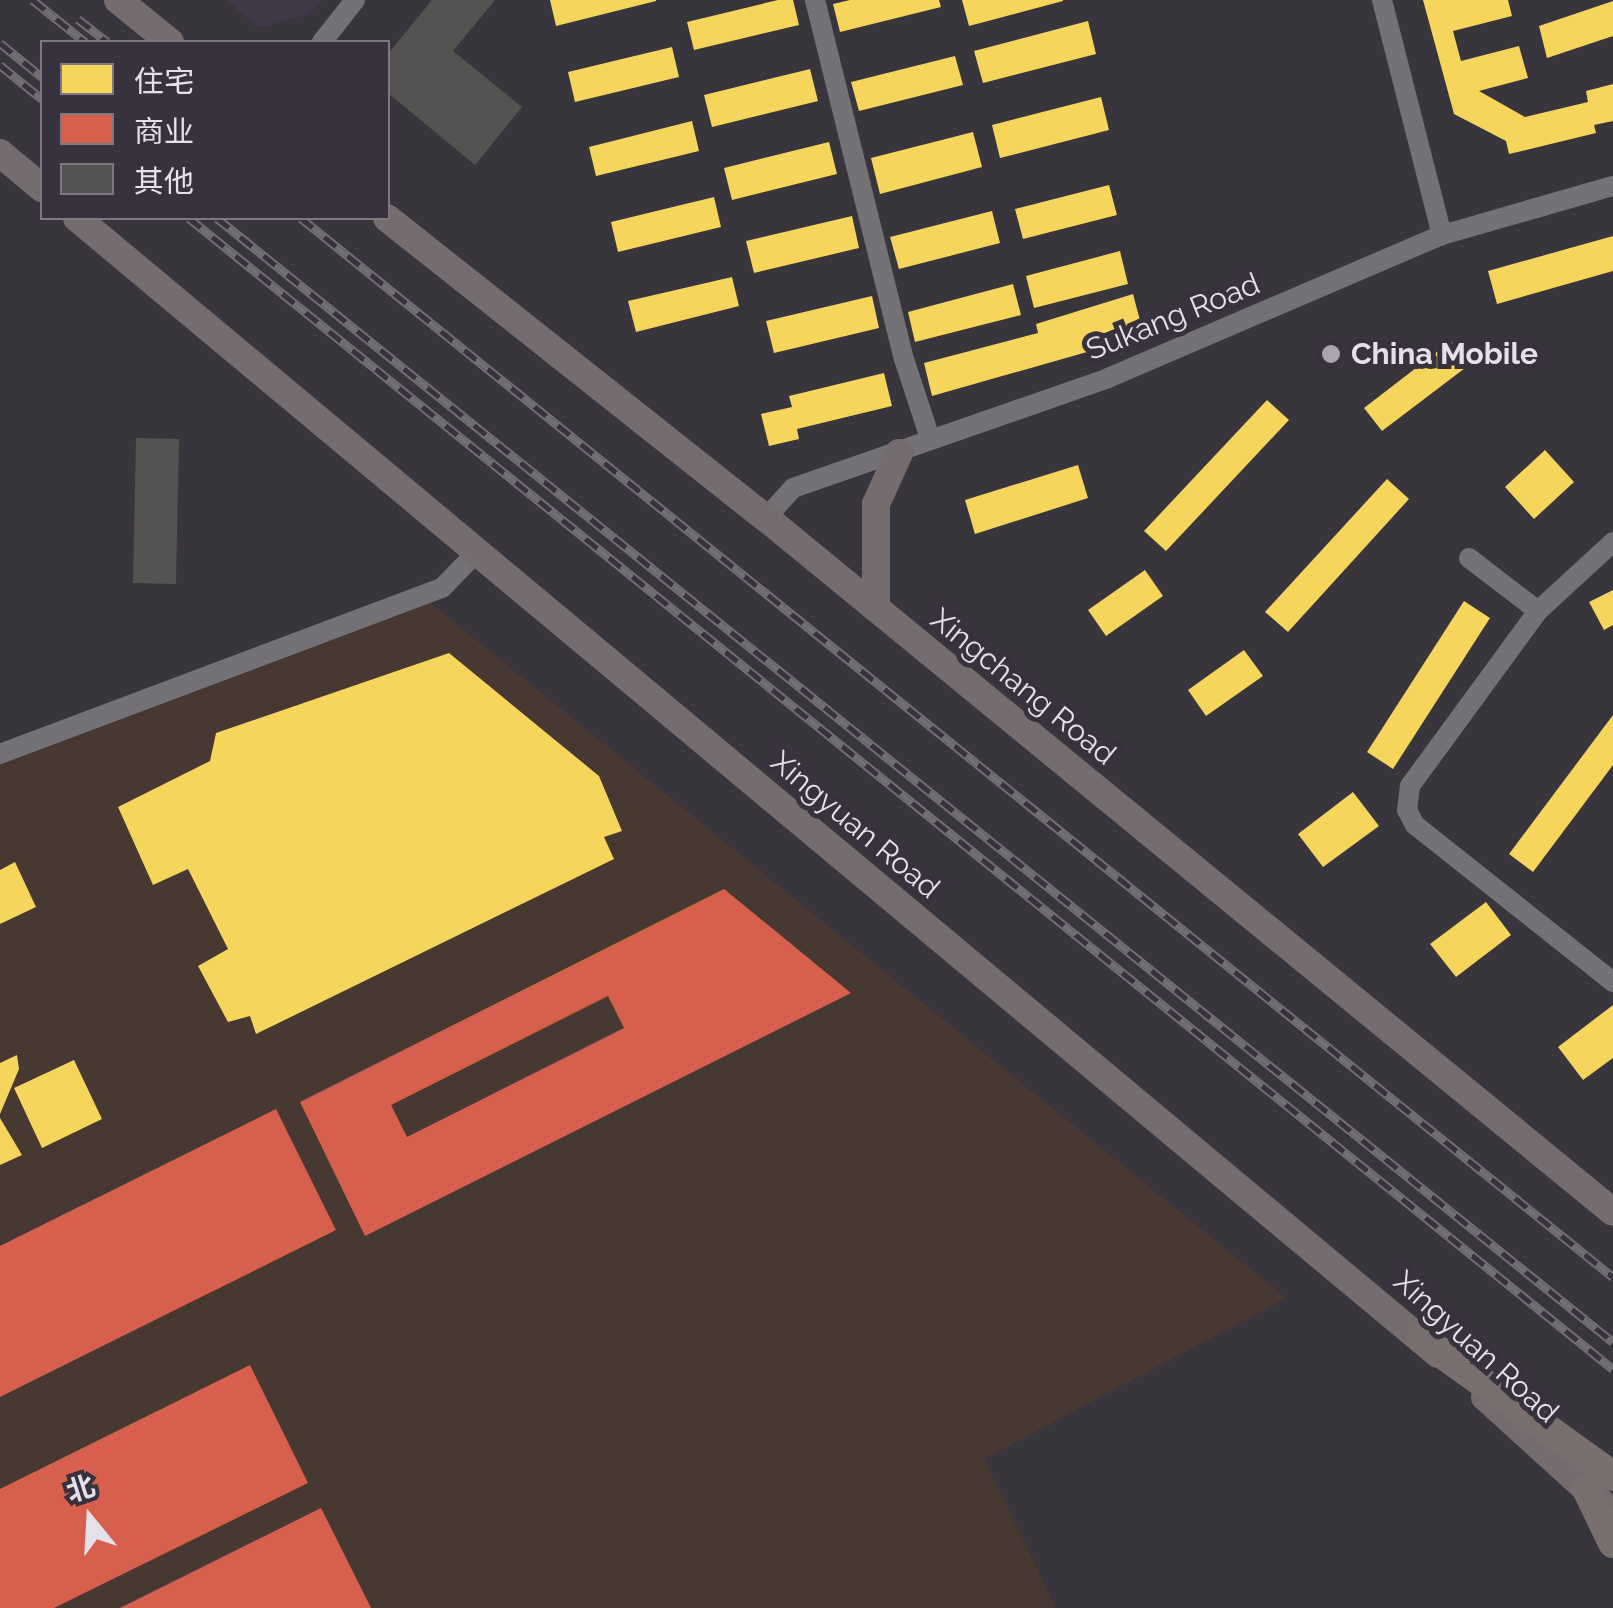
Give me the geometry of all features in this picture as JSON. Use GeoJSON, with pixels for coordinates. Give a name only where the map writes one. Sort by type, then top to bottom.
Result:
{"type":"FeatureCollection","features":[{"type":"Feature","properties":{"kind":"highway"},"geometry":{"type":"LineString","coordinates":[[1422,1339],[1600,1482],[1613,1543]]}},
{"type":"Feature","properties":{"kind":"main road"},"geometry":{"type":"LineString","coordinates":[[118,0],[168,40]]}},
{"type":"Feature","properties":{"kind":"main road"},"geometry":{"type":"LineString","coordinates":[[0,153],[40,186]]}},
{"type":"Feature","properties":{"kind":"main road","name":"Xingyuan Road"},"geometry":{"type":"LineString","coordinates":[[79,220],[1422,1339]]}},
{"type":"Feature","properties":{"kind":"main road","name":"Xingchang Road"},"geometry":{"type":"LineString","coordinates":[[390,220],[766,518],[1613,1212]]}},
{"type":"Feature","properties":{"kind":"main road"},"geometry":{"type":"LineString","coordinates":[[876,608],[876,504],[899,453]]}},
{"type":"Feature","properties":{"kind":"main road"},"geometry":{"type":"LineString","coordinates":[[1600,1482],[1613,1512]]}},
{"type":"Feature","properties":{"kind":"main road"},"geometry":{"type":"LineString","coordinates":[[1600,1482],[1613,1520]]}},
{"type":"Feature","properties":{"kind":"street"},"geometry":{"type":"LineString","coordinates":[[324,40],[355,0]]}},
{"type":"Feature","properties":{"kind":"street"},"geometry":{"type":"LineString","coordinates":[[815,0],[904,359],[930,438]]}},
{"type":"Feature","properties":{"kind":"street"},"geometry":{"type":"LineString","coordinates":[[1382,0],[1442,236]]}},
{"type":"Feature","properties":{"kind":"street","name":"Sukang Road"},"geometry":{"type":"LineString","coordinates":[[766,518],[793,488],[1198,343],[1442,236],[1613,186]]}},
{"type":"Feature","properties":{"kind":"street"},"geometry":{"type":"LineString","coordinates":[[1613,542],[1538,611],[1410,786],[1407,810],[1414,826],[1613,982]]}},
{"type":"Feature","properties":{"kind":"street"},"geometry":{"type":"LineString","coordinates":[[0,754],[442,588],[476,554]]}},
{"type":"Feature","properties":{"kind":"street"},"geometry":{"type":"LineString","coordinates":[[1469,558],[1538,611]]}},
{"type":"Feature","properties":{"kind":"shaded area"},"geometry":{"type":"Polygon","coordinates":[[[226,0],[321,0],[310,13],[260,28],[226,0]]]}},
{"type":"Feature","properties":{"kind":"shaded area"},"geometry":{"type":"Polygon","coordinates":[[[427,600],[1286,1298],[984,1459],[1056,1608],[0,1608],[0,763],[427,600]]]}},
{"type":"Feature","properties":{"kind":"building: 住宅"},"geometry":{"type":"Polygon","coordinates":[[[550,0],[656,0],[656,1],[556,26],[550,0]]]}},
{"type":"Feature","properties":{"kind":"building: 住宅"},"geometry":{"type":"Polygon","coordinates":[[[778,0],[793,0],[799,25],[694,50],[687,22],[778,0]]]}},
{"type":"Feature","properties":{"kind":"building: 住宅"},"geometry":{"type":"Polygon","coordinates":[[[850,0],[939,0],[941,7],[840,32],[833,4],[850,0]]]}},
{"type":"Feature","properties":{"kind":"building: 住宅"},"geometry":{"type":"Polygon","coordinates":[[[962,0],[1063,0],[1063,1],[969,26],[962,0]]]}},
{"type":"Feature","properties":{"kind":"building: 住宅"},"geometry":{"type":"Polygon","coordinates":[[[1423,0],[1508,0],[1512,16],[1453,31],[1461,61],[1519,46],[1528,78],[1479,91],[1525,117],[1588,102],[1586,91],[1613,84],[1613,121],[1594,125],[1596,133],[1509,154],[1506,141],[1454,114],[1423,0]]]}},
{"type":"Feature","properties":{"kind":"building: 住宅"},"geometry":{"type":"Polygon","coordinates":[[[1613,1],[1613,36],[1547,58],[1539,26],[1613,1]]]}},
{"type":"Feature","properties":{"kind":"building: 住宅"},"geometry":{"type":"Polygon","coordinates":[[[1088,21],[1096,54],[983,83],[974,51],[1088,21]]]}},
{"type":"Feature","properties":{"kind":"building: 住宅"},"geometry":{"type":"Polygon","coordinates":[[[672,47],[679,77],[575,102],[568,72],[672,47]]]}},
{"type":"Feature","properties":{"kind":"building: 住宅"},"geometry":{"type":"Polygon","coordinates":[[[955,56],[963,85],[859,111],[851,82],[955,56]]]}},
{"type":"Feature","properties":{"kind":"building: 住宅"},"geometry":{"type":"Polygon","coordinates":[[[810,69],[818,101],[712,127],[704,95],[810,69]]]}},
{"type":"Feature","properties":{"kind":"building: 住宅"},"geometry":{"type":"Polygon","coordinates":[[[1101,97],[1109,130],[1000,158],[992,125],[1101,97]]]}},
{"type":"Feature","properties":{"kind":"building: 住宅"},"geometry":{"type":"Polygon","coordinates":[[[692,121],[699,151],[596,176],[589,147],[692,121]]]}},
{"type":"Feature","properties":{"kind":"building: 住宅"},"geometry":{"type":"Polygon","coordinates":[[[973,132],[982,167],[880,194],[871,158],[973,132]]]}},
{"type":"Feature","properties":{"kind":"building: 住宅"},"geometry":{"type":"Polygon","coordinates":[[[829,142],[837,174],[732,200],[724,168],[829,142]]]}},
{"type":"Feature","properties":{"kind":"building: 住宅"},"geometry":{"type":"Polygon","coordinates":[[[1109,185],[1117,215],[1023,239],[1015,209],[1109,185]]]}},
{"type":"Feature","properties":{"kind":"building: 住宅"},"geometry":{"type":"Polygon","coordinates":[[[714,197],[721,227],[618,252],[611,222],[714,197]]]}},
{"type":"Feature","properties":{"kind":"building: 住宅"},"geometry":{"type":"Polygon","coordinates":[[[992,211],[1000,243],[899,269],[890,237],[992,211]]]}},
{"type":"Feature","properties":{"kind":"building: 住宅"},"geometry":{"type":"Polygon","coordinates":[[[852,216],[859,248],[754,273],[746,241],[852,216]]]}},
{"type":"Feature","properties":{"kind":"building: 住宅"},"geometry":{"type":"Polygon","coordinates":[[[1613,236],[1613,271],[1497,304],[1488,271],[1613,236]]]}},
{"type":"Feature","properties":{"kind":"building: 住宅"},"geometry":{"type":"Polygon","coordinates":[[[1120,251],[1128,284],[1034,308],[1026,276],[1120,251]]]}},
{"type":"Feature","properties":{"kind":"building: 住宅"},"geometry":{"type":"Polygon","coordinates":[[[732,277],[739,306],[636,332],[628,301],[732,277]]]}},
{"type":"Feature","properties":{"kind":"building: 住宅"},"geometry":{"type":"Polygon","coordinates":[[[1013,284],[1021,315],[915,342],[908,312],[1013,284]]]}},
{"type":"Feature","properties":{"kind":"building: 住宅"},"geometry":{"type":"Polygon","coordinates":[[[1133,294],[1142,328],[1113,336],[1115,344],[932,396],[924,363],[1038,333],[1036,324],[1133,294]]]}},
{"type":"Feature","properties":{"kind":"building: 住宅"},"geometry":{"type":"Polygon","coordinates":[[[872,296],[879,328],[774,353],[766,321],[872,296]]]}},
{"type":"Feature","properties":{"kind":"building: 住宅"},"geometry":{"type":"Polygon","coordinates":[[[1451,341],[1469,365],[1382,431],[1364,408],[1451,341]]]}},
{"type":"Feature","properties":{"kind":"building: 住宅"},"geometry":{"type":"Polygon","coordinates":[[[884,373],[892,406],[797,429],[799,439],[769,446],[761,414],[792,407],[789,396],[884,373]]]}},
{"type":"Feature","properties":{"kind":"building: 住宅"},"geometry":{"type":"Polygon","coordinates":[[[1267,400],[1289,420],[1166,551],[1144,531],[1267,400]]]}},
{"type":"Feature","properties":{"kind":"building: 住宅"},"geometry":{"type":"Polygon","coordinates":[[[1545,450],[1574,482],[1534,519],[1505,487],[1545,450]]]}},
{"type":"Feature","properties":{"kind":"building: 住宅"},"geometry":{"type":"Polygon","coordinates":[[[1078,465],[1088,498],[975,534],[965,500],[1078,465]]]}},
{"type":"Feature","properties":{"kind":"building: 住宅"},"geometry":{"type":"Polygon","coordinates":[[[1387,479],[1409,499],[1288,632],[1265,612],[1387,479]]]}},
{"type":"Feature","properties":{"kind":"building: 住宅"},"geometry":{"type":"Polygon","coordinates":[[[1145,570],[1163,596],[1106,636],[1088,610],[1145,570]]]}},
{"type":"Feature","properties":{"kind":"building: 住宅"},"geometry":{"type":"Polygon","coordinates":[[[1613,590],[1613,625],[1604,630],[1589,602],[1613,590]]]}},
{"type":"Feature","properties":{"kind":"building: 住宅"},"geometry":{"type":"Polygon","coordinates":[[[1464,601],[1490,618],[1393,769],[1367,752],[1464,601]]]}},
{"type":"Feature","properties":{"kind":"building: 住宅"},"geometry":{"type":"Polygon","coordinates":[[[1244,650],[1263,676],[1206,716],[1188,690],[1244,650]]]}},
{"type":"Feature","properties":{"kind":"building: 住宅"},"geometry":{"type":"Polygon","coordinates":[[[449,653],[599,776],[622,831],[604,837],[614,859],[256,1034],[250,1016],[228,1022],[198,966],[228,949],[188,869],[153,885],[118,807],[210,761],[216,733],[449,653]]]}},
{"type":"Feature","properties":{"kind":"building: 住宅"},"geometry":{"type":"Polygon","coordinates":[[[1613,715],[1613,765],[1533,872],[1509,854],[1613,715]]]}},
{"type":"Feature","properties":{"kind":"building: 住宅"},"geometry":{"type":"Polygon","coordinates":[[[1353,792],[1379,826],[1323,867],[1298,834],[1353,792]]]}},
{"type":"Feature","properties":{"kind":"building: 住宅"},"geometry":{"type":"Polygon","coordinates":[[[15,862],[36,907],[0,924],[0,870],[15,862]]]}},
{"type":"Feature","properties":{"kind":"building: 住宅"},"geometry":{"type":"Polygon","coordinates":[[[1486,902],[1511,935],[1456,977],[1430,944],[1486,902]]]}},
{"type":"Feature","properties":{"kind":"building: 住宅"},"geometry":{"type":"Polygon","coordinates":[[[1613,1005],[1613,1058],[1583,1080],[1558,1047],[1613,1005]]]}},
{"type":"Feature","properties":{"kind":"building: 住宅"},"geometry":{"type":"Polygon","coordinates":[[[17,1055],[19,1069],[0,1114],[0,1063],[17,1055]]]}},
{"type":"Feature","properties":{"kind":"building: 住宅"},"geometry":{"type":"Polygon","coordinates":[[[74,1060],[102,1119],[42,1148],[14,1088],[74,1060]]]}},
{"type":"Feature","properties":{"kind":"building: 住宅"},"geometry":{"type":"Polygon","coordinates":[[[0,1118],[22,1155],[0,1165],[0,1118]]]}},
{"type":"Feature","properties":{"kind":"building: 商业"},"geometry":{"type":"Polygon","coordinates":[[[724,889],[851,993],[365,1236],[300,1102],[724,889]],[[608,996],[391,1105],[407,1137],[624,1028],[608,996]]]}},
{"type":"Feature","properties":{"kind":"building: 商业"},"geometry":{"type":"Polygon","coordinates":[[[276,1109],[336,1230],[0,1397],[0,1246],[276,1109]]]}},
{"type":"Feature","properties":{"kind":"building: 商业"},"geometry":{"type":"Polygon","coordinates":[[[250,1365],[308,1483],[54,1608],[0,1608],[0,1489],[250,1365]]]}},
{"type":"Feature","properties":{"kind":"building: 商业"},"geometry":{"type":"Polygon","coordinates":[[[321,1508],[371,1608],[120,1608],[321,1508]]]}},
{"type":"Feature","properties":{"kind":"building: 其他"},"geometry":{"type":"Polygon","coordinates":[[[432,0],[495,0],[453,51],[522,107],[475,165],[390,95],[390,52],[432,0]]]}},
{"type":"Feature","properties":{"kind":"building: 其他"},"geometry":{"type":"Polygon","coordinates":[[[136,438],[179,439],[176,584],[133,583],[136,438]]]}},
{"type":"Feature","properties":{"kind":"railway"},"geometry":{"type":"LineString","coordinates":[[33,0],[83,40]]}},
{"type":"Feature","properties":{"kind":"railway"},"geometry":{"type":"LineString","coordinates":[[78,19],[104,40]]}},
{"type":"Feature","properties":{"kind":"railway"},"geometry":{"type":"LineString","coordinates":[[0,43],[40,75]]}},
{"type":"Feature","properties":{"kind":"railway"},"geometry":{"type":"LineString","coordinates":[[0,65],[40,97]]}},
{"type":"Feature","properties":{"kind":"railway"},"geometry":{"type":"LineString","coordinates":[[191,220],[1613,1369]]}},
{"type":"Feature","properties":{"kind":"railway"},"geometry":{"type":"LineString","coordinates":[[219,220],[1613,1342]]}},
{"type":"Feature","properties":{"kind":"railway"},"geometry":{"type":"LineString","coordinates":[[303,220],[1613,1277]]}},
{"type":"Feature","properties":{"kind":"place","name":"China Mobile"},"geometry":{"type":"Point","coordinates":[1331,354]}}]}
